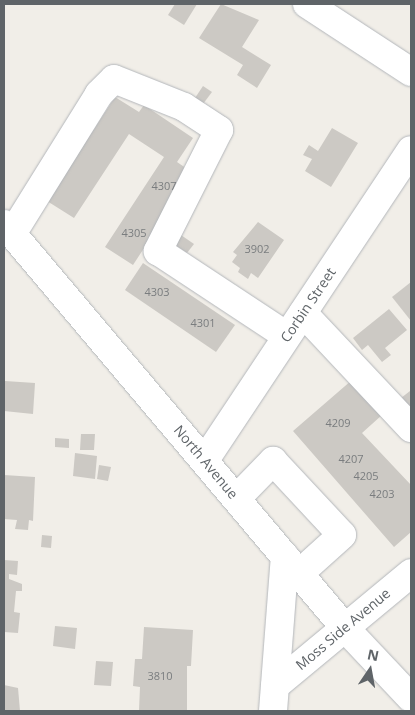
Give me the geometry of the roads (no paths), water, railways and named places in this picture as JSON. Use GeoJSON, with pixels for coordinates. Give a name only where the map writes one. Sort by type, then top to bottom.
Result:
{"type":"FeatureCollection","features":[{"type":"Feature","properties":{"kind":"street"},"geometry":{"type":"LineString","coordinates":[[319,7],[411,72]]}},
{"type":"Feature","properties":{"kind":"street"},"geometry":{"type":"LineString","coordinates":[[8,229],[99,94],[114,79],[184,107],[219,130],[158,251],[287,336]]}},
{"type":"Feature","properties":{"kind":"street","name":"Corbin Street"},"geometry":{"type":"LineString","coordinates":[[205,460],[411,150]]}},
{"type":"Feature","properties":{"kind":"street","name":"North Avenue"},"geometry":{"type":"LineString","coordinates":[[8,229],[345,628],[411,698]]}},
{"type":"Feature","properties":{"kind":"street"},"geometry":{"type":"LineString","coordinates":[[302,313],[411,428]]}},
{"type":"Feature","properties":{"kind":"street"},"geometry":{"type":"LineString","coordinates":[[237,498],[273,461],[342,535],[292,565]]}},
{"type":"Feature","properties":{"kind":"street","name":"Moss Side Avenue"},"geometry":{"type":"LineString","coordinates":[[274,699],[292,565]]}},
{"type":"Feature","properties":{"kind":"street","name":"Moss Side Avenue"},"geometry":{"type":"LineString","coordinates":[[274,699],[345,628],[411,573]]}}]}
